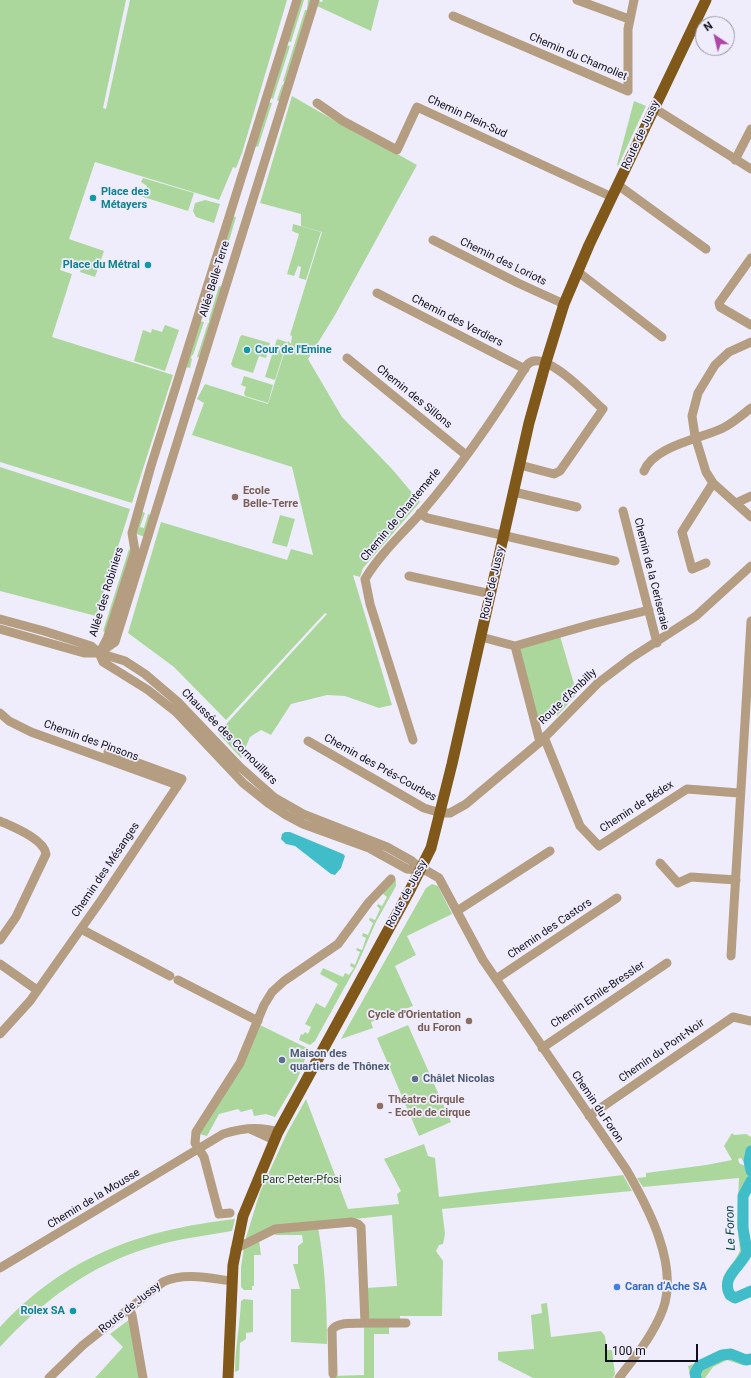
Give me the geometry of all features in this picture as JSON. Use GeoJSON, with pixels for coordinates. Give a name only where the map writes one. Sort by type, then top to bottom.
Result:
{"type":"FeatureCollection","features":[{"type":"Feature","properties":{"kind":"main road","name":"Route de Jussy"},"geometry":{"type":"LineString","coordinates":[[231,1281],[235,1249],[250,1197],[276,1136],[431,848],[441,813],[520,465],[546,362],[564,304],[577,271],[706,0]]}},
{"type":"Feature","properties":{"kind":"main road"},"geometry":{"type":"LineString","coordinates":[[228,1378],[231,1281]]}},
{"type":"Feature","properties":{"kind":"street","name":"Allée Belle-Terre"},"geometry":{"type":"LineString","coordinates":[[132,533],[297,0]]}},
{"type":"Feature","properties":{"kind":"street","name":"Allée Belle-Terre"},"geometry":{"type":"LineString","coordinates":[[139,565],[315,0]]}},
{"type":"Feature","properties":{"kind":"street"},"geometry":{"type":"LineString","coordinates":[[577,0],[628,19]]}},
{"type":"Feature","properties":{"kind":"street","name":"Chemin du Chamoliet"},"geometry":{"type":"LineString","coordinates":[[453,16],[628,91],[628,19],[634,0]]}},
{"type":"Feature","properties":{"kind":"street","name":"Chemin Plein-Sud"},"geometry":{"type":"LineString","coordinates":[[317,103],[344,121],[397,150],[417,107],[612,197]]}},
{"type":"Feature","properties":{"kind":"street"},"geometry":{"type":"LineString","coordinates":[[654,108],[751,169]]}},
{"type":"Feature","properties":{"kind":"street"},"geometry":{"type":"LineString","coordinates":[[735,160],[751,129]]}},
{"type":"Feature","properties":{"kind":"street"},"geometry":{"type":"LineString","coordinates":[[618,185],[706,249]]}},
{"type":"Feature","properties":{"kind":"street","name":"Chemin des Loriots"},"geometry":{"type":"LineString","coordinates":[[433,240],[518,283],[564,304]]}},
{"type":"Feature","properties":{"kind":"street"},"geometry":{"type":"LineString","coordinates":[[751,258],[719,303],[720,307],[751,325]]}},
{"type":"Feature","properties":{"kind":"street"},"geometry":{"type":"LineString","coordinates":[[577,271],[662,337]]}},
{"type":"Feature","properties":{"kind":"street","name":"Chemin des Verdiers"},"geometry":{"type":"LineString","coordinates":[[377,294],[525,369]]}},
{"type":"Feature","properties":{"kind":"street"},"geometry":{"type":"LineString","coordinates":[[751,342],[726,354],[706,378],[695,400],[692,411],[692,421],[704,466],[713,483],[751,517]]}},
{"type":"Feature","properties":{"kind":"street","name":"Chemin des Sillons"},"geometry":{"type":"LineString","coordinates":[[347,358],[466,455]]}},
{"type":"Feature","properties":{"kind":"street"},"geometry":{"type":"LineString","coordinates":[[520,465],[554,474],[560,471],[604,409],[555,367],[546,362],[532,361],[525,369]]}},
{"type":"Feature","properties":{"kind":"street","name":"Chemin de Chantemerle"},"geometry":{"type":"LineString","coordinates":[[413,740],[370,604],[365,579],[383,552],[420,513],[466,455],[491,421],[525,369]]}},
{"type":"Feature","properties":{"kind":"street"},"geometry":{"type":"LineString","coordinates":[[644,471],[647,463],[663,452],[724,428],[751,408]]}},
{"type":"Feature","properties":{"kind":"street"},"geometry":{"type":"LineString","coordinates":[[706,563],[692,569],[682,532],[713,483]]}},
{"type":"Feature","properties":{"kind":"street"},"geometry":{"type":"LineString","coordinates":[[514,492],[577,507]]}},
{"type":"Feature","properties":{"kind":"street"},"geometry":{"type":"LineString","coordinates":[[736,503],[751,496]]}},
{"type":"Feature","properties":{"kind":"street","name":"Chemin de la Ceriseraie"},"geometry":{"type":"LineString","coordinates":[[623,511],[657,642]]}},
{"type":"Feature","properties":{"kind":"street"},"geometry":{"type":"LineString","coordinates":[[420,513],[427,518],[615,561]]}},
{"type":"Feature","properties":{"kind":"street","name":"Allée des Robiniers"},"geometry":{"type":"LineString","coordinates":[[99,653],[107,639],[135,550],[132,533]]}},
{"type":"Feature","properties":{"kind":"street","name":"Allée des Robiniers"},"geometry":{"type":"LineString","coordinates":[[99,653],[115,642],[139,565]]}},
{"type":"Feature","properties":{"kind":"street","name":"Route d'Ambilly"},"geometry":{"type":"LineString","coordinates":[[441,813],[454,812],[466,804],[542,739],[598,683],[626,661],[657,642],[708,606],[751,566]]}},
{"type":"Feature","properties":{"kind":"street"},"geometry":{"type":"LineString","coordinates":[[409,576],[491,594]]}},
{"type":"Feature","properties":{"kind":"street"},"geometry":{"type":"LineString","coordinates":[[481,637],[515,646],[592,624],[649,610]]}},
{"type":"Feature","properties":{"kind":"street","name":"Chaussée des Cornouillers"},"geometry":{"type":"LineString","coordinates":[[0,619],[44,630],[91,646],[99,653]]}},
{"type":"Feature","properties":{"kind":"street"},"geometry":{"type":"LineString","coordinates":[[731,956],[736,880],[739,793],[751,621]]}},
{"type":"Feature","properties":{"kind":"street","name":"Chaussée des Cornouillers"},"geometry":{"type":"LineString","coordinates":[[0,629],[84,653],[99,653],[119,658],[145,674],[180,703],[252,780],[275,798],[303,814],[387,847],[412,861],[421,869]]}},
{"type":"Feature","properties":{"kind":"street"},"geometry":{"type":"LineString","coordinates":[[515,646],[542,739]]}},
{"type":"Feature","properties":{"kind":"street"},"geometry":{"type":"LineString","coordinates":[[745,712],[751,729]]}},
{"type":"Feature","properties":{"kind":"street","name":"Chemin des Pinsons"},"geometry":{"type":"LineString","coordinates":[[0,713],[9,721],[31,732],[172,783],[176,787]]}},
{"type":"Feature","properties":{"kind":"street","name":"Chemin de Bédex"},"geometry":{"type":"LineString","coordinates":[[542,739],[580,826],[599,846],[687,789],[739,793]]}},
{"type":"Feature","properties":{"kind":"street","name":"Chemin des Prés-Courbes"},"geometry":{"type":"LineString","coordinates":[[308,741],[424,808],[441,813]]}},
{"type":"Feature","properties":{"kind":"street"},"geometry":{"type":"LineString","coordinates":[[108,752],[182,779],[176,787]]}},
{"type":"Feature","properties":{"kind":"street","name":"Chemin des Mésanges"},"geometry":{"type":"LineString","coordinates":[[0,1034],[23,1010],[81,929],[176,787]]}},
{"type":"Feature","properties":{"kind":"street"},"geometry":{"type":"LineString","coordinates":[[0,821],[38,841],[45,849],[46,854],[16,916],[0,940]]}},
{"type":"Feature","properties":{"kind":"street"},"geometry":{"type":"LineString","coordinates":[[457,911],[550,851]]}},
{"type":"Feature","properties":{"kind":"street"},"geometry":{"type":"LineString","coordinates":[[660,862],[678,883],[691,877],[736,880]]}},
{"type":"Feature","properties":{"kind":"street","name":"Chemin du Foron"},"geometry":{"type":"LineString","coordinates":[[421,869],[432,873],[439,878],[483,960],[634,1183],[660,1243],[668,1269],[667,1295],[660,1317],[619,1378]]}},
{"type":"Feature","properties":{"kind":"street"},"geometry":{"type":"LineString","coordinates":[[230,1213],[218,1214],[204,1157],[195,1143],[194,1136],[234,1075],[247,1048],[264,1005],[272,992],[284,981],[338,944],[369,902],[390,879]]}},
{"type":"Feature","properties":{"kind":"street","name":"Chemin des Castors"},"geometry":{"type":"LineString","coordinates":[[496,979],[617,898]]}},
{"type":"Feature","properties":{"kind":"street"},"geometry":{"type":"LineString","coordinates":[[81,929],[258,1021]]}},
{"type":"Feature","properties":{"kind":"street","name":"Chemin Emile-Bressler"},"geometry":{"type":"LineString","coordinates":[[542,1048],[667,963]]}},
{"type":"Feature","properties":{"kind":"street"},"geometry":{"type":"LineString","coordinates":[[0,964],[37,990]]}},
{"type":"Feature","properties":{"kind":"street","name":"Chemin du Pont-Noir"},"geometry":{"type":"LineString","coordinates":[[589,1116],[733,1017],[751,1021]]}},
{"type":"Feature","properties":{"kind":"street","name":"Chemin de la Mousse"},"geometry":{"type":"LineString","coordinates":[[0,1268],[223,1134],[250,1129],[276,1136]]}},
{"type":"Feature","properties":{"kind":"street"},"geometry":{"type":"LineString","coordinates":[[235,1249],[275,1230],[352,1222],[358,1224],[361,1227],[365,1323]]}},
{"type":"Feature","properties":{"kind":"street","name":"Route de Jussy"},"geometry":{"type":"LineString","coordinates":[[50,1378],[83,1345],[156,1287],[171,1278],[184,1276],[231,1281]]}},
{"type":"Feature","properties":{"kind":"street"},"geometry":{"type":"LineString","coordinates":[[129,1308],[134,1324],[143,1378]]}},
{"type":"Feature","properties":{"kind":"street"},"geometry":{"type":"LineString","coordinates":[[333,1374],[332,1330],[338,1324],[406,1323]]}},
{"type":"Feature","properties":{"kind":"green space"},"geometry":{"type":"Polygon","coordinates":[[[0,0],[126,0],[103,108],[106,109],[130,0],[287,0],[242,153],[236,168],[233,167],[219,200],[95,162],[69,239],[104,251],[95,277],[80,272],[82,265],[63,259],[60,270],[72,274],[52,337],[173,375],[132,503],[0,462],[0,0]]]}},
{"type":"Feature","properties":{"kind":"green space"},"geometry":{"type":"Polygon","coordinates":[[[299,0],[304,0],[291,42],[286,41],[299,0]]]}},
{"type":"Feature","properties":{"kind":"green space"},"geometry":{"type":"Polygon","coordinates":[[[308,0],[312,0],[280,102],[277,100],[283,85],[305,10],[307,10],[308,0]]]}},
{"type":"Feature","properties":{"kind":"green space"},"geometry":{"type":"Polygon","coordinates":[[[323,0],[379,0],[371,31],[317,6],[318,1],[322,2],[323,0]]]}},
{"type":"Feature","properties":{"kind":"green space"},"geometry":{"type":"Polygon","coordinates":[[[286,45],[290,46],[273,99],[269,98],[286,45]]]}},
{"type":"Feature","properties":{"kind":"green space"},"geometry":{"type":"Polygon","coordinates":[[[292,96],[365,138],[367,137],[417,165],[335,315],[308,359],[342,417],[392,469],[420,502],[363,568],[360,577],[353,575],[392,705],[379,708],[345,696],[327,695],[291,704],[271,735],[261,730],[250,737],[241,758],[218,733],[327,614],[325,613],[226,720],[174,667],[128,633],[161,522],[287,560],[291,549],[313,555],[292,467],[192,435],[204,403],[197,399],[205,384],[268,404],[288,341],[291,344],[292,336],[290,335],[322,232],[301,226],[301,214],[260,203],[292,96]]]}},
{"type":"Feature","properties":{"kind":"green space"},"geometry":{"type":"Polygon","coordinates":[[[634,101],[646,106],[618,166],[617,165],[634,101]]]}},
{"type":"Feature","properties":{"kind":"green space"},"geometry":{"type":"Polygon","coordinates":[[[268,102],[272,103],[258,147],[254,146],[268,102]]]}},
{"type":"Feature","properties":{"kind":"green space"},"geometry":{"type":"Polygon","coordinates":[[[143,178],[194,193],[188,211],[137,195],[139,187],[146,189],[147,186],[141,182],[143,178]]]}},
{"type":"Feature","properties":{"kind":"green space"},"geometry":{"type":"Polygon","coordinates":[[[205,200],[220,204],[214,223],[196,217],[193,211],[195,203],[205,200]]]}},
{"type":"Feature","properties":{"kind":"green space"},"geometry":{"type":"Polygon","coordinates":[[[232,216],[236,217],[224,258],[220,257],[232,216]]]}},
{"type":"Feature","properties":{"kind":"green space"},"geometry":{"type":"Polygon","coordinates":[[[293,224],[321,232],[306,280],[299,278],[301,267],[298,266],[294,276],[287,274],[299,234],[292,231],[293,224]]]}},
{"type":"Feature","properties":{"kind":"green space"},"geometry":{"type":"Polygon","coordinates":[[[215,271],[219,272],[205,318],[201,317],[215,271]]]}},
{"type":"Feature","properties":{"kind":"green space"},"geometry":{"type":"Polygon","coordinates":[[[219,286],[223,287],[201,358],[197,357],[209,323],[219,286]]]}},
{"type":"Feature","properties":{"kind":"green space"},"geometry":{"type":"Polygon","coordinates":[[[200,321],[204,322],[191,358],[190,368],[185,367],[200,321]]]}},
{"type":"Feature","properties":{"kind":"green space"},"geometry":{"type":"Polygon","coordinates":[[[165,325],[179,330],[165,371],[134,361],[143,330],[151,333],[152,329],[162,332],[165,325]]]}},
{"type":"Feature","properties":{"kind":"green space"},"geometry":{"type":"Polygon","coordinates":[[[242,335],[270,343],[266,358],[259,356],[253,373],[233,367],[231,364],[242,335]]]}},
{"type":"Feature","properties":{"kind":"green space"},"geometry":{"type":"Polygon","coordinates":[[[277,339],[287,342],[275,380],[265,377],[277,339]]]}},
{"type":"Feature","properties":{"kind":"green space"},"geometry":{"type":"Polygon","coordinates":[[[244,376],[273,385],[268,403],[245,396],[244,393],[246,387],[241,385],[244,376]]]}},
{"type":"Feature","properties":{"kind":"green space"},"geometry":{"type":"Polygon","coordinates":[[[0,467],[130,509],[96,616],[0,591],[0,467]]]}},
{"type":"Feature","properties":{"kind":"green space"},"geometry":{"type":"Polygon","coordinates":[[[140,511],[145,513],[140,527],[144,528],[148,514],[152,515],[145,537],[134,533],[140,511]]]}},
{"type":"Feature","properties":{"kind":"green space"},"geometry":{"type":"Polygon","coordinates":[[[280,515],[295,519],[287,547],[272,543],[280,515]]]}},
{"type":"Feature","properties":{"kind":"green space"},"geometry":{"type":"Polygon","coordinates":[[[129,549],[131,550],[105,632],[103,631],[129,549]]]}},
{"type":"Feature","properties":{"kind":"green space"},"geometry":{"type":"Polygon","coordinates":[[[560,636],[577,694],[557,716],[556,712],[538,723],[517,648],[560,636]]]}},
{"type":"Feature","properties":{"kind":"green space"},"geometry":{"type":"Polygon","coordinates":[[[396,880],[396,886],[376,922],[357,965],[315,1041],[310,1045],[299,1040],[301,1034],[303,1035],[305,1032],[308,1034],[311,1027],[305,1024],[316,1003],[325,1008],[338,984],[320,974],[323,968],[343,977],[345,973],[349,975],[354,968],[350,966],[351,963],[355,965],[360,952],[356,950],[357,948],[362,950],[366,938],[362,936],[363,933],[368,935],[373,923],[369,920],[370,918],[375,920],[380,909],[377,906],[378,904],[382,906],[387,897],[382,893],[396,880]]]}},
{"type":"Feature","properties":{"kind":"green space"},"geometry":{"type":"Polygon","coordinates":[[[432,884],[438,886],[452,914],[407,936],[416,955],[395,966],[413,1006],[371,1022],[373,1028],[341,1039],[426,888],[432,884]]]}},
{"type":"Feature","properties":{"kind":"green space"},"geometry":{"type":"Polygon","coordinates":[[[260,1025],[309,1049],[297,1080],[275,1117],[266,1114],[254,1116],[252,1109],[241,1112],[238,1109],[219,1114],[207,1136],[199,1134],[260,1025]]]}},
{"type":"Feature","properties":{"kind":"green space"},"geometry":{"type":"Polygon","coordinates":[[[408,1025],[451,1122],[419,1136],[377,1038],[408,1025]]]}},
{"type":"Feature","properties":{"kind":"green space","name":"Parc Peter-Pfosi"},"geometry":{"type":"Polygon","coordinates":[[[306,1099],[348,1209],[399,1204],[397,1194],[401,1191],[384,1159],[424,1144],[428,1156],[435,1158],[439,1197],[623,1175],[632,1191],[442,1209],[445,1234],[443,1244],[439,1245],[436,1251],[443,1261],[442,1316],[400,1316],[400,1319],[373,1321],[367,1316],[366,1288],[397,1286],[392,1215],[279,1227],[245,1241],[260,1192],[287,1133],[306,1099]]]}},
{"type":"Feature","properties":{"kind":"green space"},"geometry":{"type":"Polygon","coordinates":[[[732,1133],[734,1135],[746,1134],[751,1137],[751,1147],[747,1161],[743,1161],[741,1158],[738,1159],[739,1163],[745,1166],[746,1174],[749,1173],[749,1179],[742,1193],[740,1208],[745,1252],[729,1276],[725,1289],[728,1295],[734,1300],[742,1299],[751,1294],[751,1297],[734,1302],[725,1295],[722,1285],[725,1274],[740,1250],[737,1224],[739,1178],[643,1187],[637,1178],[646,1177],[646,1173],[732,1160],[724,1146],[732,1133]]]}},
{"type":"Feature","properties":{"kind":"green space"},"geometry":{"type":"Polygon","coordinates":[[[235,1219],[232,1231],[179,1240],[148,1248],[126,1256],[86,1275],[67,1287],[32,1315],[0,1347],[0,1327],[25,1302],[51,1282],[78,1265],[107,1250],[136,1239],[200,1224],[235,1219]]]}},
{"type":"Feature","properties":{"kind":"green space"},"geometry":{"type":"Polygon","coordinates":[[[318,1227],[325,1285],[327,1344],[291,1342],[291,1289],[300,1289],[293,1264],[298,1264],[298,1246],[303,1242],[302,1235],[275,1235],[274,1233],[318,1227]]]}},
{"type":"Feature","properties":{"kind":"green space"},"geometry":{"type":"Polygon","coordinates":[[[259,1240],[261,1255],[254,1255],[254,1286],[252,1286],[252,1290],[244,1290],[241,1287],[241,1267],[244,1248],[259,1240]]]}},
{"type":"Feature","properties":{"kind":"green space"},"geometry":{"type":"Polygon","coordinates":[[[736,1271],[737,1273],[733,1280],[733,1290],[737,1293],[745,1288],[751,1288],[738,1296],[730,1293],[729,1290],[730,1281],[736,1271]]]}},
{"type":"Feature","properties":{"kind":"green space"},"geometry":{"type":"Polygon","coordinates":[[[244,1299],[253,1300],[253,1332],[246,1333],[246,1339],[240,1343],[239,1370],[235,1372],[241,1301],[244,1299]]]}},
{"type":"Feature","properties":{"kind":"green space"},"geometry":{"type":"Polygon","coordinates":[[[547,1303],[551,1337],[601,1331],[605,1336],[607,1350],[612,1350],[615,1374],[613,1378],[533,1378],[498,1360],[498,1352],[534,1349],[531,1315],[542,1313],[541,1304],[547,1303]]]}},
{"type":"Feature","properties":{"kind":"green space"},"geometry":{"type":"Polygon","coordinates":[[[130,1319],[140,1378],[95,1378],[123,1347],[110,1334],[130,1319]]]}},
{"type":"Feature","properties":{"kind":"green space"},"geometry":{"type":"Polygon","coordinates":[[[389,1326],[389,1334],[374,1334],[374,1378],[331,1378],[331,1376],[364,1375],[364,1327],[389,1326]]]}},
{"type":"Feature","properties":{"kind":"green space"},"geometry":{"type":"Polygon","coordinates":[[[731,1350],[749,1357],[751,1353],[751,1365],[742,1365],[727,1360],[713,1367],[705,1378],[691,1378],[688,1366],[731,1350]]]}},
{"type":"Feature","properties":{"kind":"water"},"geometry":{"type":"Polygon","coordinates":[[[285,832],[290,832],[343,854],[345,856],[341,868],[335,875],[331,874],[295,846],[286,844],[281,839],[282,834],[285,832]]]}},
{"type":"Feature","properties":{"kind":"waterway","name":"Le Foron"},"geometry":{"type":"LineString","coordinates":[[751,1151],[749,1161],[751,1171]]}},
{"type":"Feature","properties":{"kind":"waterway","name":"Le Foron"},"geometry":{"type":"LineString","coordinates":[[751,1181],[743,1196],[743,1228],[747,1252],[732,1272],[728,1283],[730,1295],[735,1298],[751,1291]]}},
{"type":"Feature","properties":{"kind":"waterway","name":"Le Foron"},"geometry":{"type":"LineString","coordinates":[[696,1378],[695,1373],[699,1366],[722,1355],[731,1354],[746,1360],[751,1359]]}},
{"type":"Feature","properties":{"kind":"place","name":"Place des Métayers"},"geometry":{"type":"Point","coordinates":[93,198]}},
{"type":"Feature","properties":{"kind":"place","name":"Place du Métral"},"geometry":{"type":"Point","coordinates":[148,265]}},
{"type":"Feature","properties":{"kind":"place","name":"Cour de l'Emine"},"geometry":{"type":"Point","coordinates":[247,350]}},
{"type":"Feature","properties":{"kind":"place","name":"Ecole Belle-Terre"},"geometry":{"type":"Point","coordinates":[235,497]}},
{"type":"Feature","properties":{"kind":"place","name":"Cycle d'Orientation du Foron"},"geometry":{"type":"Point","coordinates":[469,1021]}},
{"type":"Feature","properties":{"kind":"place","name":"Maison des quartiers de Thônex"},"geometry":{"type":"Point","coordinates":[282,1060]}},
{"type":"Feature","properties":{"kind":"place","name":"Châlet Nicolas"},"geometry":{"type":"Point","coordinates":[415,1079]}},
{"type":"Feature","properties":{"kind":"place","name":"Théatre Cirqule - Ecole de cirque"},"geometry":{"type":"Point","coordinates":[380,1106]}},
{"type":"Feature","properties":{"kind":"place","name":"Caran d‘Ache SA"},"geometry":{"type":"Point","coordinates":[617,1287]}},
{"type":"Feature","properties":{"kind":"place","name":"Rolex SA"},"geometry":{"type":"Point","coordinates":[73,1311]}}]}
